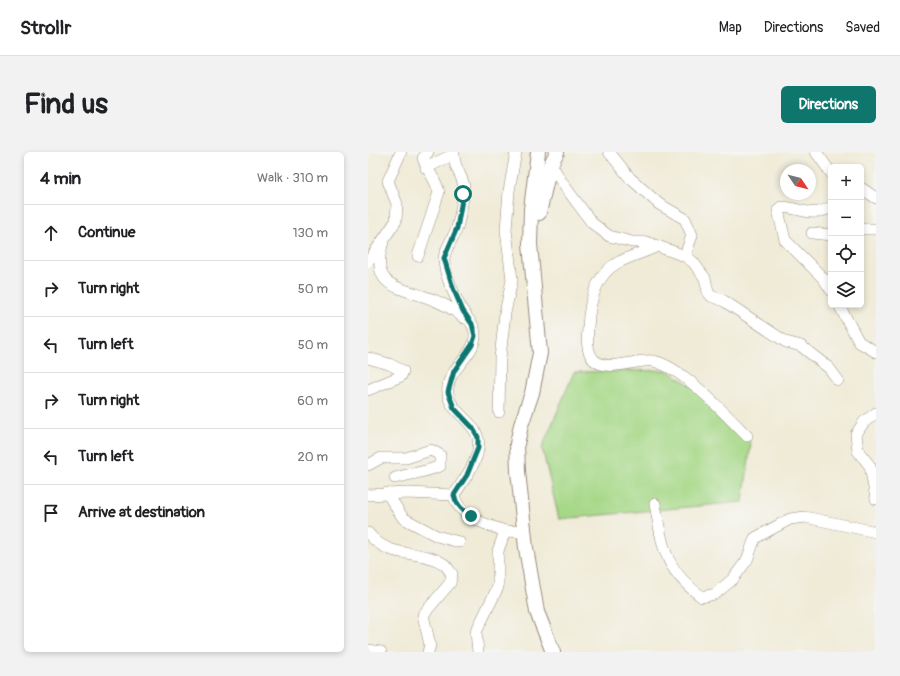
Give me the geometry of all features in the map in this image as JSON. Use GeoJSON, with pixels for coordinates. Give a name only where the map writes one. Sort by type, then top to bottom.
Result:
{"type":"FeatureCollection","features":[{"type":"Feature","properties":{"kind":"main road"},"geometry":{"type":"LineString","coordinates":[[538,152],[531,209],[531,228],[532,266],[540,353],[532,393],[521,425],[517,444],[520,506],[526,532],[526,548],[537,612],[553,652]]}},
{"type":"Feature","properties":{"kind":"main road"},"geometry":{"type":"LineString","coordinates":[[531,228],[538,216],[554,158]]}},
{"type":"Feature","properties":{"kind":"street"},"geometry":{"type":"LineString","coordinates":[[368,262],[396,221],[397,204],[388,181],[392,169],[401,152]]}},
{"type":"Feature","properties":{"kind":"street"},"geometry":{"type":"LineString","coordinates":[[418,256],[439,192],[438,186],[426,168],[423,158],[428,152]]}},
{"type":"Feature","properties":{"kind":"street"},"geometry":{"type":"LineString","coordinates":[[499,412],[500,358],[505,313],[512,280],[506,230],[509,191],[516,152]]}},
{"type":"Feature","properties":{"kind":"street"},"geometry":{"type":"LineString","coordinates":[[609,152],[630,178],[659,204],[685,219],[692,235],[685,256]]}},
{"type":"Feature","properties":{"kind":"street"},"geometry":{"type":"LineString","coordinates":[[816,152],[828,169]]}},
{"type":"Feature","properties":{"kind":"street"},"geometry":{"type":"LineString","coordinates":[[426,168],[454,155],[464,187],[457,228],[444,258],[447,272],[463,311],[472,324],[475,336],[472,345],[454,371],[448,392],[454,408],[472,427],[478,437],[478,448],[470,470],[454,495],[455,500],[461,509],[485,524],[505,531],[526,532]]}},
{"type":"Feature","properties":{"kind":"street"},"geometry":{"type":"LineString","coordinates":[[554,158],[563,184],[592,223],[609,236],[632,242],[646,242],[685,256],[693,262],[705,278],[708,292],[711,296],[724,301],[786,342],[801,346],[829,368],[838,380]]}},
{"type":"Feature","properties":{"kind":"street"},"geometry":{"type":"LineString","coordinates":[[864,190],[876,198]]}},
{"type":"Feature","properties":{"kind":"street"},"geometry":{"type":"LineString","coordinates":[[828,208],[811,213],[786,207],[781,207],[778,210],[785,240],[824,279],[828,285]]}},
{"type":"Feature","properties":{"kind":"street"},"geometry":{"type":"LineString","coordinates":[[864,229],[876,229]]}},
{"type":"Feature","properties":{"kind":"street"},"geometry":{"type":"LineString","coordinates":[[812,233],[828,235]]}},
{"type":"Feature","properties":{"kind":"street"},"geometry":{"type":"LineString","coordinates":[[383,242],[378,257],[379,268],[384,278],[401,290],[424,296],[455,310],[472,324]]}},
{"type":"Feature","properties":{"kind":"street"},"geometry":{"type":"LineString","coordinates":[[658,246],[618,262],[599,282],[589,309],[587,342],[593,359],[599,363],[610,365],[650,360],[661,362],[679,373],[747,436]]}},
{"type":"Feature","properties":{"kind":"street"},"geometry":{"type":"LineString","coordinates":[[841,308],[859,342],[876,352]]}},
{"type":"Feature","properties":{"kind":"street"},"geometry":{"type":"LineString","coordinates":[[368,358],[389,364],[403,371],[401,376],[368,390]]}},
{"type":"Feature","properties":{"kind":"street"},"geometry":{"type":"LineString","coordinates":[[876,414],[864,422],[856,434],[858,451],[870,466],[876,499]]}},
{"type":"Feature","properties":{"kind":"street"},"geometry":{"type":"LineString","coordinates":[[368,465],[381,458],[406,458],[431,450],[440,455],[440,466],[426,471],[416,472],[395,478]]}},
{"type":"Feature","properties":{"kind":"street"},"geometry":{"type":"LineString","coordinates":[[368,495],[387,493],[454,495]]}},
{"type":"Feature","properties":{"kind":"street"},"geometry":{"type":"LineString","coordinates":[[387,493],[403,518],[437,536],[459,542]]}},
{"type":"Feature","properties":{"kind":"street"},"geometry":{"type":"LineString","coordinates":[[655,504],[661,538],[671,567],[686,585],[702,596],[716,594],[733,579],[747,560],[755,538],[790,519],[805,517],[876,532]]}},
{"type":"Feature","properties":{"kind":"street"},"geometry":{"type":"LineString","coordinates":[[478,652],[476,632],[498,587],[498,551],[505,531]]}},
{"type":"Feature","properties":{"kind":"street"},"geometry":{"type":"LineString","coordinates":[[368,533],[385,547],[398,553],[429,558],[444,564],[452,574],[450,583],[424,615],[430,645],[428,652]]}},
{"type":"Feature","properties":{"kind":"street"},"geometry":{"type":"LineString","coordinates":[[368,650],[381,652]]}},
{"type":"Feature","properties":{"kind":"green space"},"geometry":{"type":"Polygon","coordinates":[[[667,370],[693,387],[751,443],[743,502],[559,519],[542,448],[574,372],[667,370]]]}},
{"type":"Feature","properties":{"kind":"route"},"geometry":{"type":"LineString","coordinates":[[463,194],[457,228],[444,258],[453,288],[463,311],[472,324],[475,336],[472,345],[454,371],[448,392],[449,400],[454,408],[472,427],[478,437],[478,448],[475,459],[454,495],[455,500],[461,509],[471,516]]}}]}
